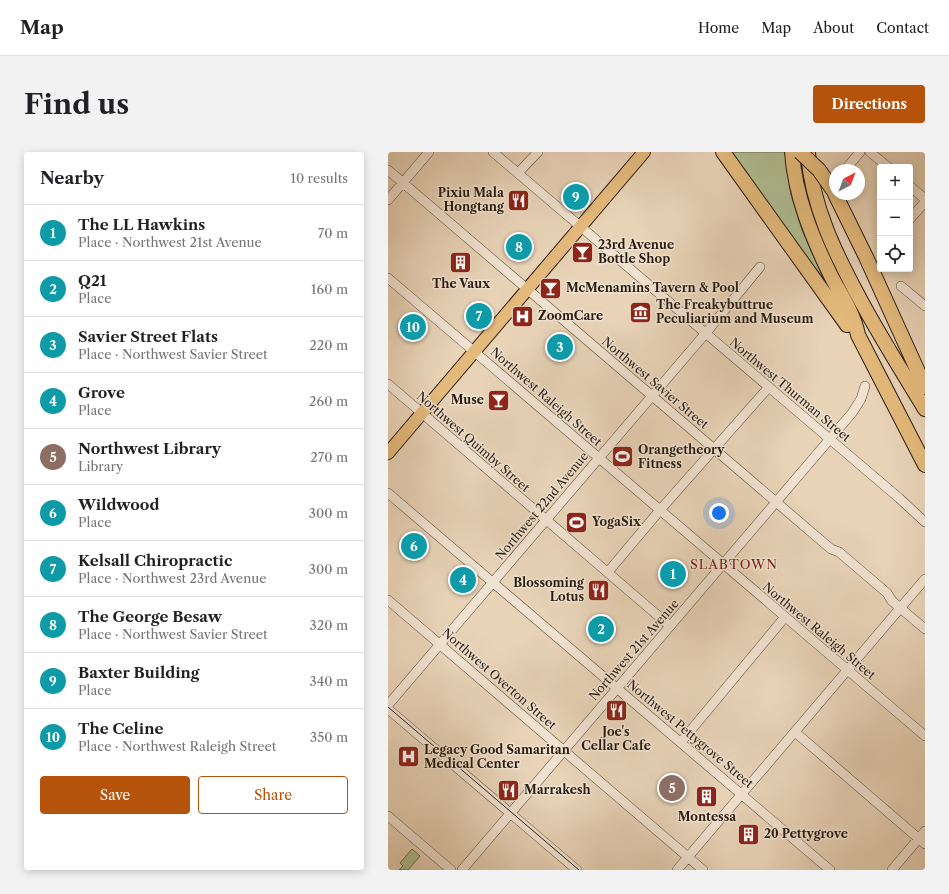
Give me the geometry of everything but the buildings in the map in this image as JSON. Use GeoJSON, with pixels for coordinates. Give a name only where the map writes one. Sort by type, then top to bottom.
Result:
{"type":"FeatureCollection","features":[{"type":"Feature","properties":{"kind":"highway"},"geometry":{"type":"LineString","coordinates":[[718,152],[746,184]]}},
{"type":"Feature","properties":{"kind":"highway"},"geometry":{"type":"LineString","coordinates":[[723,152],[825,292],[850,329],[858,335]]}},
{"type":"Feature","properties":{"kind":"highway"},"geometry":{"type":"LineString","coordinates":[[792,152],[804,214],[822,258],[856,324],[858,335],[925,465]]}},
{"type":"Feature","properties":{"kind":"highway"},"geometry":{"type":"LineString","coordinates":[[800,152],[819,170],[829,185]]}},
{"type":"Feature","properties":{"kind":"highway"},"geometry":{"type":"LineString","coordinates":[[808,152],[816,200],[830,240],[864,307],[925,409]]}},
{"type":"Feature","properties":{"kind":"highway"},"geometry":{"type":"LineString","coordinates":[[838,200],[869,263],[925,387]]}},
{"type":"Feature","properties":{"kind":"main road"},"geometry":{"type":"LineString","coordinates":[[388,453],[644,152]]}},
{"type":"Feature","properties":{"kind":"street"},"geometry":{"type":"LineString","coordinates":[[388,200],[429,152]]}},
{"type":"Feature","properties":{"kind":"street","name":"Northwest Thurman Street"},"geometry":{"type":"LineString","coordinates":[[493,152],[768,388],[899,498],[925,522]]}},
{"type":"Feature","properties":{"kind":"street"},"geometry":{"type":"LineString","coordinates":[[518,173],[538,152]]}},
{"type":"Feature","properties":{"kind":"street"},"geometry":{"type":"LineString","coordinates":[[850,164],[860,152]]}},
{"type":"Feature","properties":{"kind":"street"},"geometry":{"type":"LineString","coordinates":[[870,152],[884,164]]}},
{"type":"Feature","properties":{"kind":"street","name":"Northwest Savier Street"},"geometry":{"type":"LineString","coordinates":[[388,170],[831,549],[839,552],[887,593],[892,601],[925,629]]}},
{"type":"Feature","properties":{"kind":"street"},"geometry":{"type":"LineString","coordinates":[[913,189],[925,200],[913,215]]}},
{"type":"Feature","properties":{"kind":"street","name":"Northwest 22nd Avenue"},"geometry":{"type":"LineString","coordinates":[[388,705],[705,334],[760,267]]}},
{"type":"Feature","properties":{"kind":"street","name":"Northwest Raleigh Street"},"geometry":{"type":"LineString","coordinates":[[388,278],[925,736]]}},
{"type":"Feature","properties":{"kind":"street"},"geometry":{"type":"LineString","coordinates":[[901,286],[925,306]]}},
{"type":"Feature","properties":{"kind":"street","name":"Northwest Quimby Street"},"geometry":{"type":"LineString","coordinates":[[388,384],[670,626]]}},
{"type":"Feature","properties":{"kind":"street","name":"Northwest 21st Avenue"},"geometry":{"type":"LineString","coordinates":[[462,870],[777,502],[852,412],[861,398],[865,386]]}},
{"type":"Feature","properties":{"kind":"street"},"geometry":{"type":"LineString","coordinates":[[608,572],[660,510],[768,388]]}},
{"type":"Feature","properties":{"kind":"street","name":"Northwest Pettygrove Street"},"geometry":{"type":"LineString","coordinates":[[388,493],[830,870]]}},
{"type":"Feature","properties":{"kind":"street"},"geometry":{"type":"LineString","coordinates":[[676,870],[925,579]]}},
{"type":"Feature","properties":{"kind":"street","name":"Northwest Overton Street"},"geometry":{"type":"LineString","coordinates":[[388,600],[703,870]]}},
{"type":"Feature","properties":{"kind":"street"},"geometry":{"type":"LineString","coordinates":[[681,742],[785,617]]}},
{"type":"Feature","properties":{"kind":"street"},"geometry":{"type":"LineString","coordinates":[[388,709],[577,870]]}},
{"type":"Feature","properties":{"kind":"street"},"geometry":{"type":"LineString","coordinates":[[795,732],[922,842]]}},
{"type":"Feature","properties":{"kind":"street"},"geometry":{"type":"LineString","coordinates":[[388,816],[451,870]]}},
{"type":"Feature","properties":{"kind":"street"},"geometry":{"type":"LineString","coordinates":[[892,870],[922,842],[925,831]]}},
{"type":"Feature","properties":{"kind":"green space"},"geometry":{"type":"Polygon","coordinates":[[[726,152],[785,152],[791,195],[802,230],[823,278],[726,152]]]}},
{"type":"Feature","properties":{"kind":"green space"},"geometry":{"type":"Polygon","coordinates":[[[412,849],[420,856],[408,870],[399,870],[403,866],[400,863],[412,849]]]}},
{"type":"Feature","properties":{"kind":"tram line"},"geometry":{"type":"LineString","coordinates":[[388,707],[579,870]]}},
{"type":"Feature","properties":{"kind":"place","name":"Baxter Building"},"geometry":{"type":"Point","coordinates":[576,197]}},
{"type":"Feature","properties":{"kind":"place","name":"Pixiu Mala Hongtang"},"geometry":{"type":"Point","coordinates":[519,200]}},
{"type":"Feature","properties":{"kind":"place","name":"The George Besaw"},"geometry":{"type":"Point","coordinates":[519,247]}},
{"type":"Feature","properties":{"kind":"place","name":"23rd Avenue Bottle Shop"},"geometry":{"type":"Point","coordinates":[583,252]}},
{"type":"Feature","properties":{"kind":"place","name":"The Vaux"},"geometry":{"type":"Point","coordinates":[461,263]}},
{"type":"Feature","properties":{"kind":"place","name":"McMenamins Tavern & Pool"},"geometry":{"type":"Point","coordinates":[551,288]}},
{"type":"Feature","properties":{"kind":"place","name":"The Freakybuttrue Peculiarium and Museum"},"geometry":{"type":"Point","coordinates":[640,312]}},
{"type":"Feature","properties":{"kind":"place","name":"Kelsall Chiropractic"},"geometry":{"type":"Point","coordinates":[479,316]}},
{"type":"Feature","properties":{"kind":"place","name":"ZoomCare"},"geometry":{"type":"Point","coordinates":[522,316]}},
{"type":"Feature","properties":{"kind":"place","name":"The Celine"},"geometry":{"type":"Point","coordinates":[413,327]}},
{"type":"Feature","properties":{"kind":"place","name":"Savier Street Flats"},"geometry":{"type":"Point","coordinates":[560,347]}},
{"type":"Feature","properties":{"kind":"place","name":"Muse"},"geometry":{"type":"Point","coordinates":[499,400]}},
{"type":"Feature","properties":{"kind":"place","name":"Orangetheory Fitness"},"geometry":{"type":"Point","coordinates":[623,457]}},
{"type":"Feature","properties":{"kind":"place","name":"YogaSix"},"geometry":{"type":"Point","coordinates":[577,522]}},
{"type":"Feature","properties":{"kind":"place","name":"Wildwood"},"geometry":{"type":"Point","coordinates":[414,546]}},
{"type":"Feature","properties":{"kind":"place","name":"The LL Hawkins"},"geometry":{"type":"Point","coordinates":[673,574]}},
{"type":"Feature","properties":{"kind":"place","name":"Grove"},"geometry":{"type":"Point","coordinates":[463,580]}},
{"type":"Feature","properties":{"kind":"place","name":"Blossoming Lotus"},"geometry":{"type":"Point","coordinates":[599,590]}},
{"type":"Feature","properties":{"kind":"place","name":"Q21"},"geometry":{"type":"Point","coordinates":[601,629]}},
{"type":"Feature","properties":{"kind":"place","name":"Joe's Cellar Cafe"},"geometry":{"type":"Point","coordinates":[616,711]}},
{"type":"Feature","properties":{"kind":"place","name":"Legacy Good Samaritan Medical Center"},"geometry":{"type":"Point","coordinates":[409,757]}},
{"type":"Feature","properties":{"kind":"place","name":"Northwest Library"},"geometry":{"type":"Point","coordinates":[672,788]}},
{"type":"Feature","properties":{"kind":"place","name":"Marrakesh"},"geometry":{"type":"Point","coordinates":[509,790]}},
{"type":"Feature","properties":{"kind":"place","name":"Montessa"},"geometry":{"type":"Point","coordinates":[707,796]}},
{"type":"Feature","properties":{"kind":"place","name":"20 Pettygrove"},"geometry":{"type":"Point","coordinates":[749,834]}},
{"type":"Feature","properties":{"kind":"district","name":"SLABTOWN"},"geometry":{"type":"Point","coordinates":[734,564]}}]}
